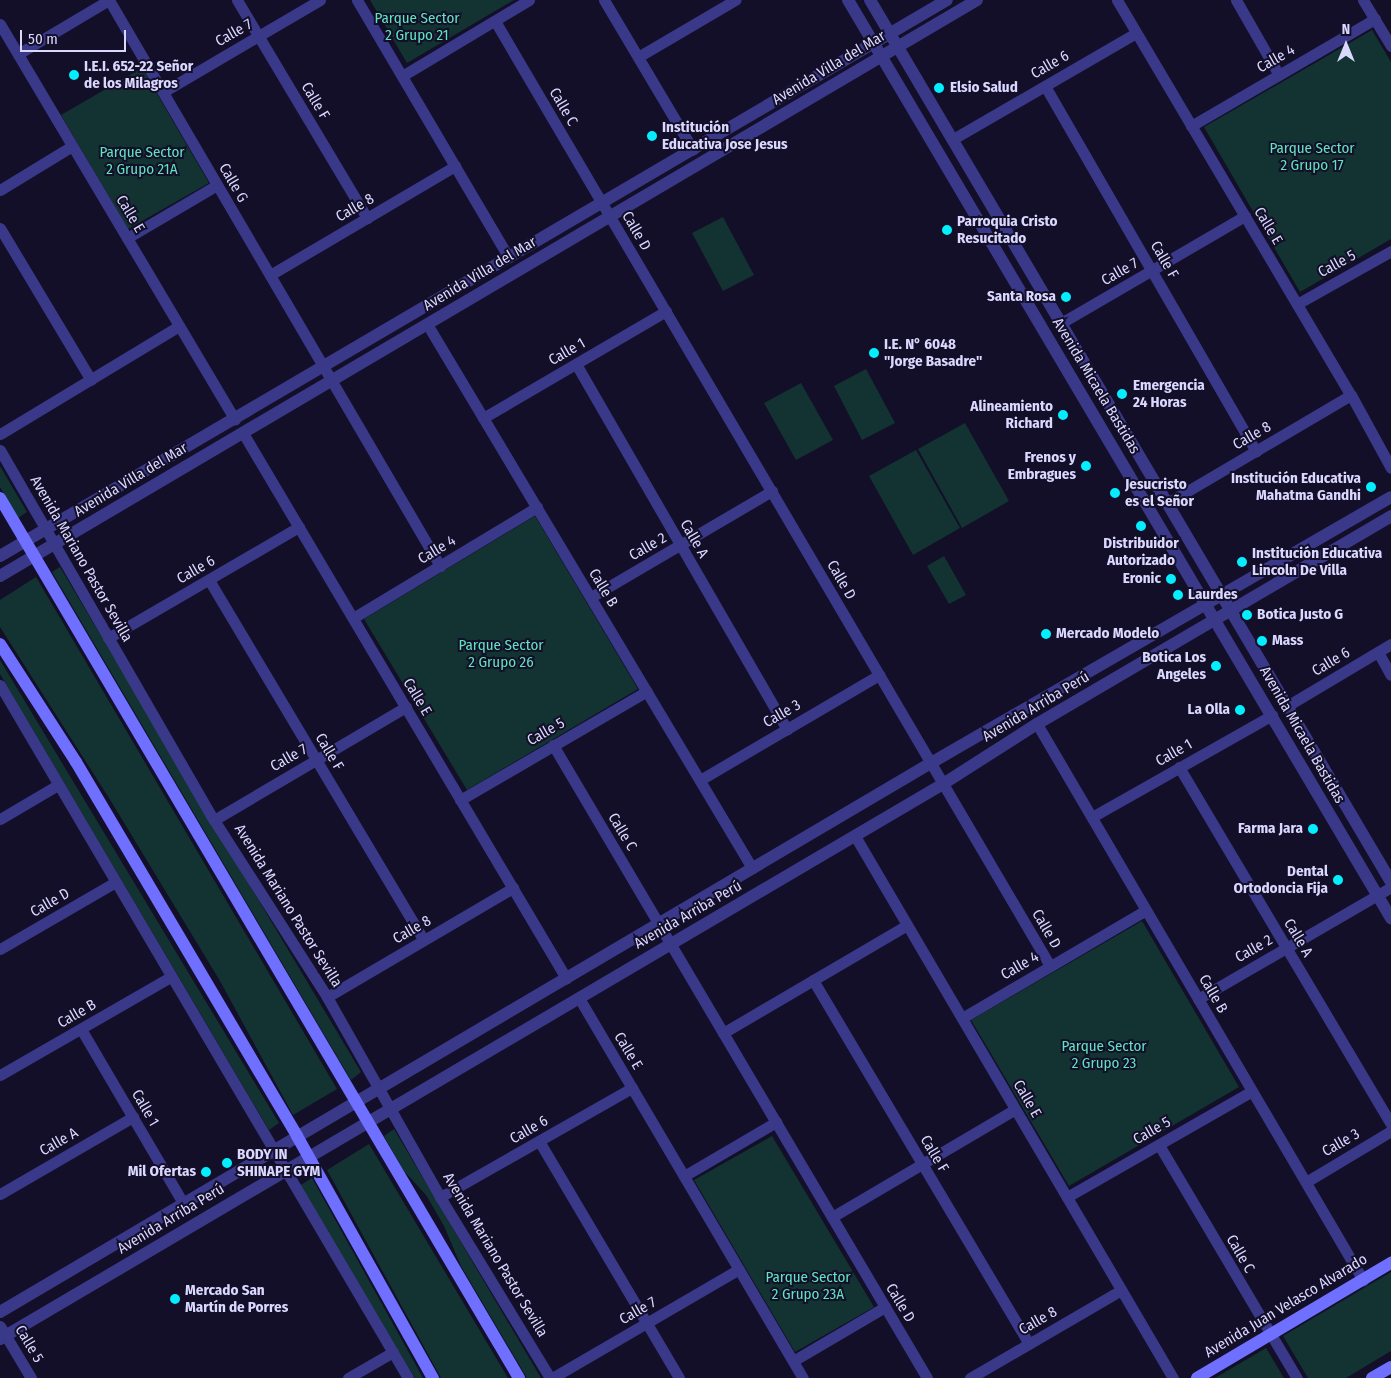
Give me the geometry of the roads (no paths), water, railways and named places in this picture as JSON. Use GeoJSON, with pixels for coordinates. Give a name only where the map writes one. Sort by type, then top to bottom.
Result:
{"type":"FeatureCollection","features":[{"type":"Feature","properties":{"kind":"main road"},"geometry":{"type":"LineString","coordinates":[[0,498],[366,1124],[519,1378]]}},
{"type":"Feature","properties":{"kind":"main road"},"geometry":{"type":"LineString","coordinates":[[0,644],[76,762],[309,1156],[433,1378]]}},
{"type":"Feature","properties":{"kind":"main road","name":"Avenida Juan Velasco Alvarado"},"geometry":{"type":"LineString","coordinates":[[1198,1378],[1391,1263]]}},
{"type":"Feature","properties":{"kind":"main road"},"geometry":{"type":"LineString","coordinates":[[1372,1378],[1391,1366]]}},
{"type":"Feature","properties":{"kind":"street"},"geometry":{"type":"LineString","coordinates":[[18,54],[109,0]]}},
{"type":"Feature","properties":{"kind":"street","name":"Calle G"},"geometry":{"type":"LineString","coordinates":[[109,0],[332,380]]}},
{"type":"Feature","properties":{"kind":"street","name":"Calle F"},"geometry":{"type":"LineString","coordinates":[[237,0],[367,218]]}},
{"type":"Feature","properties":{"kind":"street","name":"Calle 7"},"geometry":{"type":"LineString","coordinates":[[163,92],[320,0]]}},
{"type":"Feature","properties":{"kind":"street"},"geometry":{"type":"LineString","coordinates":[[357,0],[509,258]]}},
{"type":"Feature","properties":{"kind":"street"},"geometry":{"type":"LineString","coordinates":[[402,76],[529,0]]}},
{"type":"Feature","properties":{"kind":"street"},"geometry":{"type":"LineString","coordinates":[[604,0],[693,150]]}},
{"type":"Feature","properties":{"kind":"street","name":"Avenida Micaela Bastidas"},"geometry":{"type":"LineString","coordinates":[[848,0],[1217,620],[1391,918]]}},
{"type":"Feature","properties":{"kind":"street","name":"Avenida Micaela Bastidas"},"geometry":{"type":"LineString","coordinates":[[870,0],[1169,502],[1391,882]]}},
{"type":"Feature","properties":{"kind":"street","name":"Avenida Villa del Mar"},"geometry":{"type":"LineString","coordinates":[[0,576],[427,324],[606,209],[693,150],[947,0]]}},
{"type":"Feature","properties":{"kind":"street","name":"Avenida Villa del Mar"},"geometry":{"type":"LineString","coordinates":[[0,556],[509,258],[606,209],[881,56],[977,0]]}},
{"type":"Feature","properties":{"kind":"street","name":"Calle E"},"geometry":{"type":"LineString","coordinates":[[1117,0],[1351,395],[1391,468]]}},
{"type":"Feature","properties":{"kind":"street"},"geometry":{"type":"LineString","coordinates":[[1236,0],[1279,75]]}},
{"type":"Feature","properties":{"kind":"street"},"geometry":{"type":"LineString","coordinates":[[1363,0],[1391,46]]}},
{"type":"Feature","properties":{"kind":"street"},"geometry":{"type":"LineString","coordinates":[[638,57],[731,1]]}},
{"type":"Feature","properties":{"kind":"street","name":"Calle 4"},"geometry":{"type":"LineString","coordinates":[[1191,126],[1375,19]]}},
{"type":"Feature","properties":{"kind":"street","name":"Calle C"},"geometry":{"type":"LineString","coordinates":[[495,20],[606,209]]}},
{"type":"Feature","properties":{"kind":"street","name":"Calle E"},"geometry":{"type":"LineString","coordinates":[[0,24],[235,420]]}},
{"type":"Feature","properties":{"kind":"street","name":"Calle 6"},"geometry":{"type":"LineString","coordinates":[[953,138],[1136,33]]}},
{"type":"Feature","properties":{"kind":"street","name":"Calle F"},"geometry":{"type":"LineString","coordinates":[[1045,86],[1256,451]]}},
{"type":"Feature","properties":{"kind":"street"},"geometry":{"type":"LineString","coordinates":[[0,190],[72,146]]}},
{"type":"Feature","properties":{"kind":"street","name":"Calle 8"},"geometry":{"type":"LineString","coordinates":[[270,275],[455,166]]}},
{"type":"Feature","properties":{"kind":"street"},"geometry":{"type":"LineString","coordinates":[[127,238],[218,185]]}},
{"type":"Feature","properties":{"kind":"street","name":"Calle D"},"geometry":{"type":"LineString","coordinates":[[606,209],[1050,966]]}},
{"type":"Feature","properties":{"kind":"street","name":"Calle 7"},"geometry":{"type":"LineString","coordinates":[[1062,323],[1245,216]]}},
{"type":"Feature","properties":{"kind":"street"},"geometry":{"type":"LineString","coordinates":[[0,228],[91,380]]}},
{"type":"Feature","properties":{"kind":"street","name":"Calle 5"},"geometry":{"type":"LineString","coordinates":[[1297,304],[1391,251]]}},
{"type":"Feature","properties":{"kind":"street","name":"Calle 1"},"geometry":{"type":"LineString","coordinates":[[484,418],[666,311]]}},
{"type":"Feature","properties":{"kind":"street","name":"Calle B"},"geometry":{"type":"LineString","coordinates":[[427,324],[752,868]]}},
{"type":"Feature","properties":{"kind":"street"},"geometry":{"type":"LineString","coordinates":[[0,434],[179,326]]}},
{"type":"Feature","properties":{"kind":"street","name":"Calle A"},"geometry":{"type":"LineString","coordinates":[[576,364],[787,729]]}},
{"type":"Feature","properties":{"kind":"street"},"geometry":{"type":"LineString","coordinates":[[332,380],[440,566]]}},
{"type":"Feature","properties":{"kind":"street","name":"Calle 8"},"geometry":{"type":"LineString","coordinates":[[1169,502],[1351,395]]}},
{"type":"Feature","properties":{"kind":"street","name":"Calle E"},"geometry":{"type":"LineString","coordinates":[[243,433],[566,978]]}},
{"type":"Feature","properties":{"kind":"street","name":"Avenida Mariano Pastor Sevilla"},"geometry":{"type":"LineString","coordinates":[[0,450],[44,530],[214,820],[327,997],[440,1197],[551,1378]]}},
{"type":"Feature","properties":{"kind":"street","name":"Calle 2"},"geometry":{"type":"LineString","coordinates":[[591,597],[772,491]]}},
{"type":"Feature","properties":{"kind":"street","name":"Avenida Arriba Perú"},"geometry":{"type":"LineString","coordinates":[[2,1333],[366,1124],[390,1108],[579,998],[752,868],[1391,496]]}},
{"type":"Feature","properties":{"kind":"street","name":"Calle 4"},"geometry":{"type":"LineString","coordinates":[[353,618],[537,507]]}},
{"type":"Feature","properties":{"kind":"street","name":"Avenida Arriba Perú"},"geometry":{"type":"LineString","coordinates":[[0,1312],[566,978],[664,934],[855,836],[943,784],[1037,724],[1217,620],[1391,516]]}},
{"type":"Feature","properties":{"kind":"street","name":"Calle 6"},"geometry":{"type":"LineString","coordinates":[[108,638],[299,527]]}},
{"type":"Feature","properties":{"kind":"street","name":"Calle F"},"geometry":{"type":"LineString","coordinates":[[209,580],[424,940]]}},
{"type":"Feature","properties":{"kind":"street","name":"Calle 6"},"geometry":{"type":"LineString","coordinates":[[1287,706],[1391,644]]}},
{"type":"Feature","properties":{"kind":"street"},"geometry":{"type":"LineString","coordinates":[[1378,652],[1391,675]]}},
{"type":"Feature","properties":{"kind":"street","name":"Calle 3"},"geometry":{"type":"LineString","coordinates":[[700,780],[879,674]]}},
{"type":"Feature","properties":{"kind":"street"},"geometry":{"type":"LineString","coordinates":[[0,685],[169,978],[408,1378]]}},
{"type":"Feature","properties":{"kind":"street","name":"Calle 5"},"geometry":{"type":"LineString","coordinates":[[460,800],[647,690]]}},
{"type":"Feature","properties":{"kind":"street","name":"Calle 7"},"geometry":{"type":"LineString","coordinates":[[214,820],[406,707]]}},
{"type":"Feature","properties":{"kind":"street","name":"Calle 1"},"geometry":{"type":"LineString","coordinates":[[1092,817],[1272,715]]}},
{"type":"Feature","properties":{"kind":"street","name":"Calle B"},"geometry":{"type":"LineString","coordinates":[[1037,724],[1363,1280]]}},
{"type":"Feature","properties":{"kind":"street","name":"Calle C"},"geometry":{"type":"LineString","coordinates":[[553,745],[664,934]]}},
{"type":"Feature","properties":{"kind":"street","name":"Calle A"},"geometry":{"type":"LineString","coordinates":[[1179,767],[1391,1124]]}},
{"type":"Feature","properties":{"kind":"street"},"geometry":{"type":"LineString","coordinates":[[0,819],[58,784]]}},
{"type":"Feature","properties":{"kind":"street","name":"Calle E"},"geometry":{"type":"LineString","coordinates":[[855,836],[1173,1378]]}},
{"type":"Feature","properties":{"kind":"street","name":"Calle D"},"geometry":{"type":"LineString","coordinates":[[0,949],[114,882]]}},
{"type":"Feature","properties":{"kind":"street"},"geometry":{"type":"LineString","coordinates":[[1376,894],[1391,887]]}},
{"type":"Feature","properties":{"kind":"street","name":"Calle 8"},"geometry":{"type":"LineString","coordinates":[[327,997],[513,888]]}},
{"type":"Feature","properties":{"kind":"street","name":"Calle 2"},"geometry":{"type":"LineString","coordinates":[[1198,999],[1376,894]]}},
{"type":"Feature","properties":{"kind":"street","name":"Calle 4"},"geometry":{"type":"LineString","coordinates":[[962,1018],[1146,910]]}},
{"type":"Feature","properties":{"kind":"street"},"geometry":{"type":"LineString","coordinates":[[723,1033],[907,925]]}},
{"type":"Feature","properties":{"kind":"street","name":"Calle D"},"geometry":{"type":"LineString","coordinates":[[664,934],[927,1378]]}},
{"type":"Feature","properties":{"kind":"street","name":"Calle B"},"geometry":{"type":"LineString","coordinates":[[0,1076],[169,978]]}},
{"type":"Feature","properties":{"kind":"street","name":"Calle F"},"geometry":{"type":"LineString","coordinates":[[813,980],[1029,1344]]}},
{"type":"Feature","properties":{"kind":"street","name":"Calle E"},"geometry":{"type":"LineString","coordinates":[[579,998],[803,1378]]}},
{"type":"Feature","properties":{"kind":"street","name":"Calle 1"},"geometry":{"type":"LineString","coordinates":[[81,1029],[183,1203]]}},
{"type":"Feature","properties":{"kind":"street","name":"Calle 6"},"geometry":{"type":"LineString","coordinates":[[440,1197],[632,1088]]}},
{"type":"Feature","properties":{"kind":"street","name":"Calle 5"},"geometry":{"type":"LineString","coordinates":[[1067,1197],[1252,1091]]}},
{"type":"Feature","properties":{"kind":"street"},"geometry":{"type":"LineString","coordinates":[[832,1217],[1015,1109]]}},
{"type":"Feature","properties":{"kind":"street","name":"Calle A"},"geometry":{"type":"LineString","coordinates":[[0,1194],[133,1117]]}},
{"type":"Feature","properties":{"kind":"street"},"geometry":{"type":"LineString","coordinates":[[684,1176],[776,1122]]}},
{"type":"Feature","properties":{"kind":"street","name":"Calle 3"},"geometry":{"type":"LineString","coordinates":[[1306,1182],[1391,1131]]}},
{"type":"Feature","properties":{"kind":"street"},"geometry":{"type":"LineString","coordinates":[[539,1141],[679,1378]]}},
{"type":"Feature","properties":{"kind":"street","name":"Calle C"},"geometry":{"type":"LineString","coordinates":[[1159,1145],[1297,1378]]}},
{"type":"Feature","properties":{"kind":"street","name":"Calle 7"},"geometry":{"type":"LineString","coordinates":[[551,1378],[739,1269]]}},
{"type":"Feature","properties":{"kind":"street","name":"Calle 8"},"geometry":{"type":"LineString","coordinates":[[970,1378],[1121,1290]]}},
{"type":"Feature","properties":{"kind":"street"},"geometry":{"type":"LineString","coordinates":[[793,1361],[885,1307]]}},
{"type":"Feature","properties":{"kind":"street","name":"Calle 5"},"geometry":{"type":"LineString","coordinates":[[2,1333],[31,1378]]}},
{"type":"Feature","properties":{"kind":"street"},"geometry":{"type":"LineString","coordinates":[[348,1378],[393,1352]]}},
{"type":"Feature","properties":{"kind":"place","name":"I.E.I. 652-22 Señor de los Milagros"},"geometry":{"type":"Point","coordinates":[74,75]}},
{"type":"Feature","properties":{"kind":"place","name":"Elsio Salud"},"geometry":{"type":"Point","coordinates":[939,88]}},
{"type":"Feature","properties":{"kind":"place","name":"Institución Educativa Jose Jesus"},"geometry":{"type":"Point","coordinates":[652,136]}},
{"type":"Feature","properties":{"kind":"place","name":"Parroquia Cristo Resucitado"},"geometry":{"type":"Point","coordinates":[947,230]}},
{"type":"Feature","properties":{"kind":"place","name":"Santa Rosa"},"geometry":{"type":"Point","coordinates":[1066,297]}},
{"type":"Feature","properties":{"kind":"place","name":"I.E. N° 6048 \"Jorge Basadre\""},"geometry":{"type":"Point","coordinates":[874,353]}},
{"type":"Feature","properties":{"kind":"place","name":"Emergencia 24 Horas"},"geometry":{"type":"Point","coordinates":[1122,394]}},
{"type":"Feature","properties":{"kind":"place","name":"Alineamiento Richard"},"geometry":{"type":"Point","coordinates":[1063,415]}},
{"type":"Feature","properties":{"kind":"place","name":"Frenos y Embragues"},"geometry":{"type":"Point","coordinates":[1086,466]}},
{"type":"Feature","properties":{"kind":"place","name":"Institución Educativa Mahatma Gandhi"},"geometry":{"type":"Point","coordinates":[1371,487]}},
{"type":"Feature","properties":{"kind":"place","name":"Jesucristo es el Señor"},"geometry":{"type":"Point","coordinates":[1115,493]}},
{"type":"Feature","properties":{"kind":"place","name":"Distribuidor Autorizado"},"geometry":{"type":"Point","coordinates":[1141,526]}},
{"type":"Feature","properties":{"kind":"place","name":"Institución Educativa Lincoln De Villa"},"geometry":{"type":"Point","coordinates":[1242,562]}},
{"type":"Feature","properties":{"kind":"place","name":"Eronic"},"geometry":{"type":"Point","coordinates":[1171,579]}},
{"type":"Feature","properties":{"kind":"place","name":"Laurdes"},"geometry":{"type":"Point","coordinates":[1178,595]}},
{"type":"Feature","properties":{"kind":"place","name":"Botica Justo G"},"geometry":{"type":"Point","coordinates":[1247,615]}},
{"type":"Feature","properties":{"kind":"place","name":"Mercado Modelo"},"geometry":{"type":"Point","coordinates":[1046,634]}},
{"type":"Feature","properties":{"kind":"place","name":"Mass"},"geometry":{"type":"Point","coordinates":[1262,641]}},
{"type":"Feature","properties":{"kind":"place","name":"Botica Los Angeles"},"geometry":{"type":"Point","coordinates":[1216,666]}},
{"type":"Feature","properties":{"kind":"place","name":"La Olla"},"geometry":{"type":"Point","coordinates":[1240,710]}},
{"type":"Feature","properties":{"kind":"place","name":"Farma Jara"},"geometry":{"type":"Point","coordinates":[1313,829]}},
{"type":"Feature","properties":{"kind":"place","name":"Dental Ortodoncia Fija"},"geometry":{"type":"Point","coordinates":[1338,880]}},
{"type":"Feature","properties":{"kind":"place","name":"BODY IN SHINAPE GYM"},"geometry":{"type":"Point","coordinates":[227,1163]}},
{"type":"Feature","properties":{"kind":"place","name":"Mil Ofertas"},"geometry":{"type":"Point","coordinates":[206,1172]}},
{"type":"Feature","properties":{"kind":"place","name":"Mercado San Martín de Porres"},"geometry":{"type":"Point","coordinates":[175,1299]}},
{"type":"Feature","properties":{"kind":"park label","name":"Parque Sector 2 Grupo 21"},"geometry":{"type":"Point","coordinates":[417,26]}},
{"type":"Feature","properties":{"kind":"park label","name":"Parque Sector 2 Grupo 17"},"geometry":{"type":"Point","coordinates":[1312,156]}},
{"type":"Feature","properties":{"kind":"park label","name":"Parque Sector 2 Grupo 21A"},"geometry":{"type":"Point","coordinates":[142,160]}},
{"type":"Feature","properties":{"kind":"park label","name":"Parque Sector 2 Grupo 26"},"geometry":{"type":"Point","coordinates":[501,654]}},
{"type":"Feature","properties":{"kind":"park label","name":"Parque Sector 2 Grupo 23"},"geometry":{"type":"Point","coordinates":[1104,1054]}},
{"type":"Feature","properties":{"kind":"park label","name":"Parque Sector 2 Grupo 23A"},"geometry":{"type":"Point","coordinates":[808,1286]}}]}
